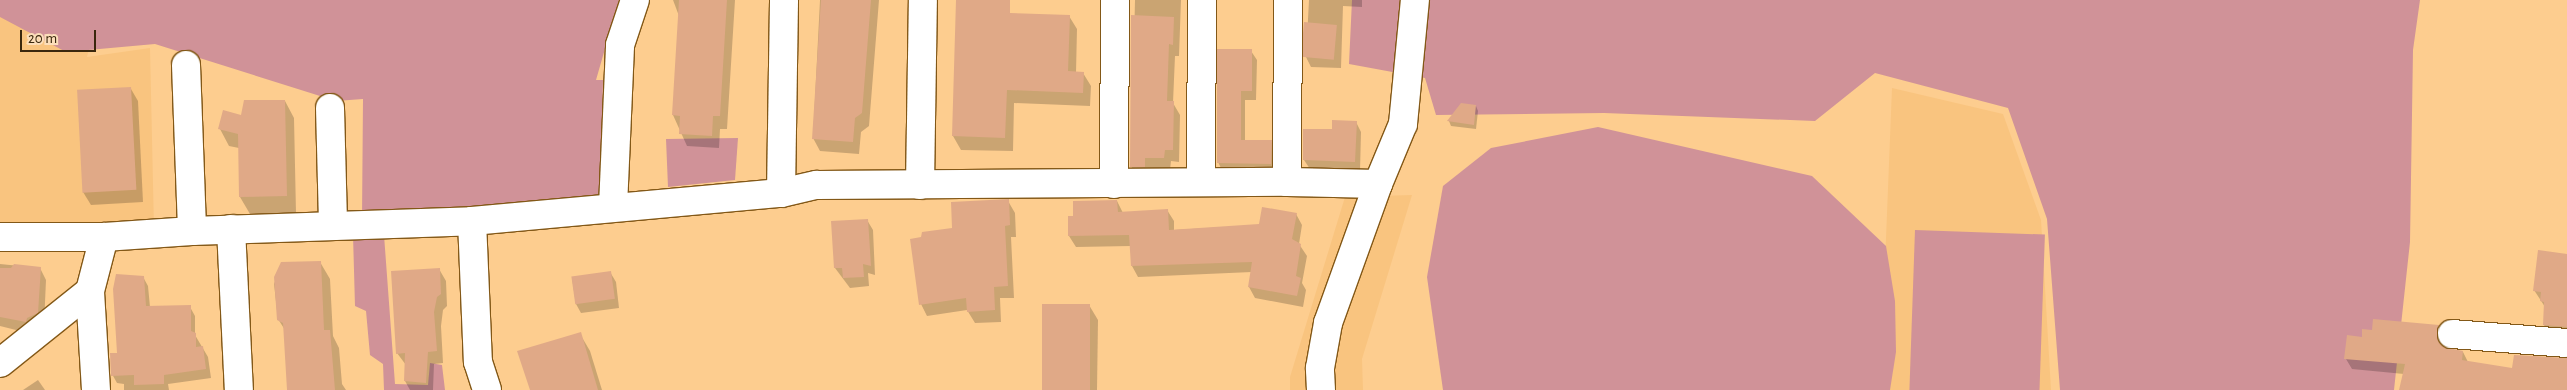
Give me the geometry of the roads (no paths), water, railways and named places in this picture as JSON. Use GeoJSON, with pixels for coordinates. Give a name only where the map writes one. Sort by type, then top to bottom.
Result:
{"type":"FeatureCollection","features":[{"type":"Feature","properties":{"kind":"street"},"geometry":{"type":"LineString","coordinates":[[613,207],[620,45],[635,0]]}},
{"type":"Feature","properties":{"kind":"street"},"geometry":{"type":"LineString","coordinates":[[781,193],[784,0]]}},
{"type":"Feature","properties":{"kind":"street"},"geometry":{"type":"LineString","coordinates":[[920,185],[923,0]]}},
{"type":"Feature","properties":{"kind":"street"},"geometry":{"type":"LineString","coordinates":[[1114,184],[1115,0]]}},
{"type":"Feature","properties":{"kind":"street"},"geometry":{"type":"LineString","coordinates":[[1201,182],[1202,0]]}},
{"type":"Feature","properties":{"kind":"street"},"geometry":{"type":"LineString","coordinates":[[1287,182],[1288,0]]}},
{"type":"Feature","properties":{"kind":"street"},"geometry":{"type":"LineString","coordinates":[[1321,390],[1320,368],[1328,323],[1378,184],[1403,124],[1415,0]]}},
{"type":"Feature","properties":{"kind":"street"},"geometry":{"type":"LineString","coordinates":[[186,64],[192,231]]}},
{"type":"Feature","properties":{"kind":"street"},"geometry":{"type":"LineString","coordinates":[[330,108],[333,226]]}},
{"type":"Feature","properties":{"kind":"street"},"geometry":{"type":"LineString","coordinates":[[0,237],[104,237],[231,229],[472,221],[781,193],[817,185],[1201,182],[1378,184]]}},
{"type":"Feature","properties":{"kind":"street"},"geometry":{"type":"LineString","coordinates":[[472,221],[478,362],[487,390]]}},
{"type":"Feature","properties":{"kind":"street"},"geometry":{"type":"LineString","coordinates":[[231,229],[239,390]]}},
{"type":"Feature","properties":{"kind":"street"},"geometry":{"type":"LineString","coordinates":[[96,390],[90,291],[104,237]]}},
{"type":"Feature","properties":{"kind":"street"},"geometry":{"type":"LineString","coordinates":[[0,363],[90,291]]}},
{"type":"Feature","properties":{"kind":"street"},"geometry":{"type":"LineString","coordinates":[[2452,334],[2567,344]]}}]}
